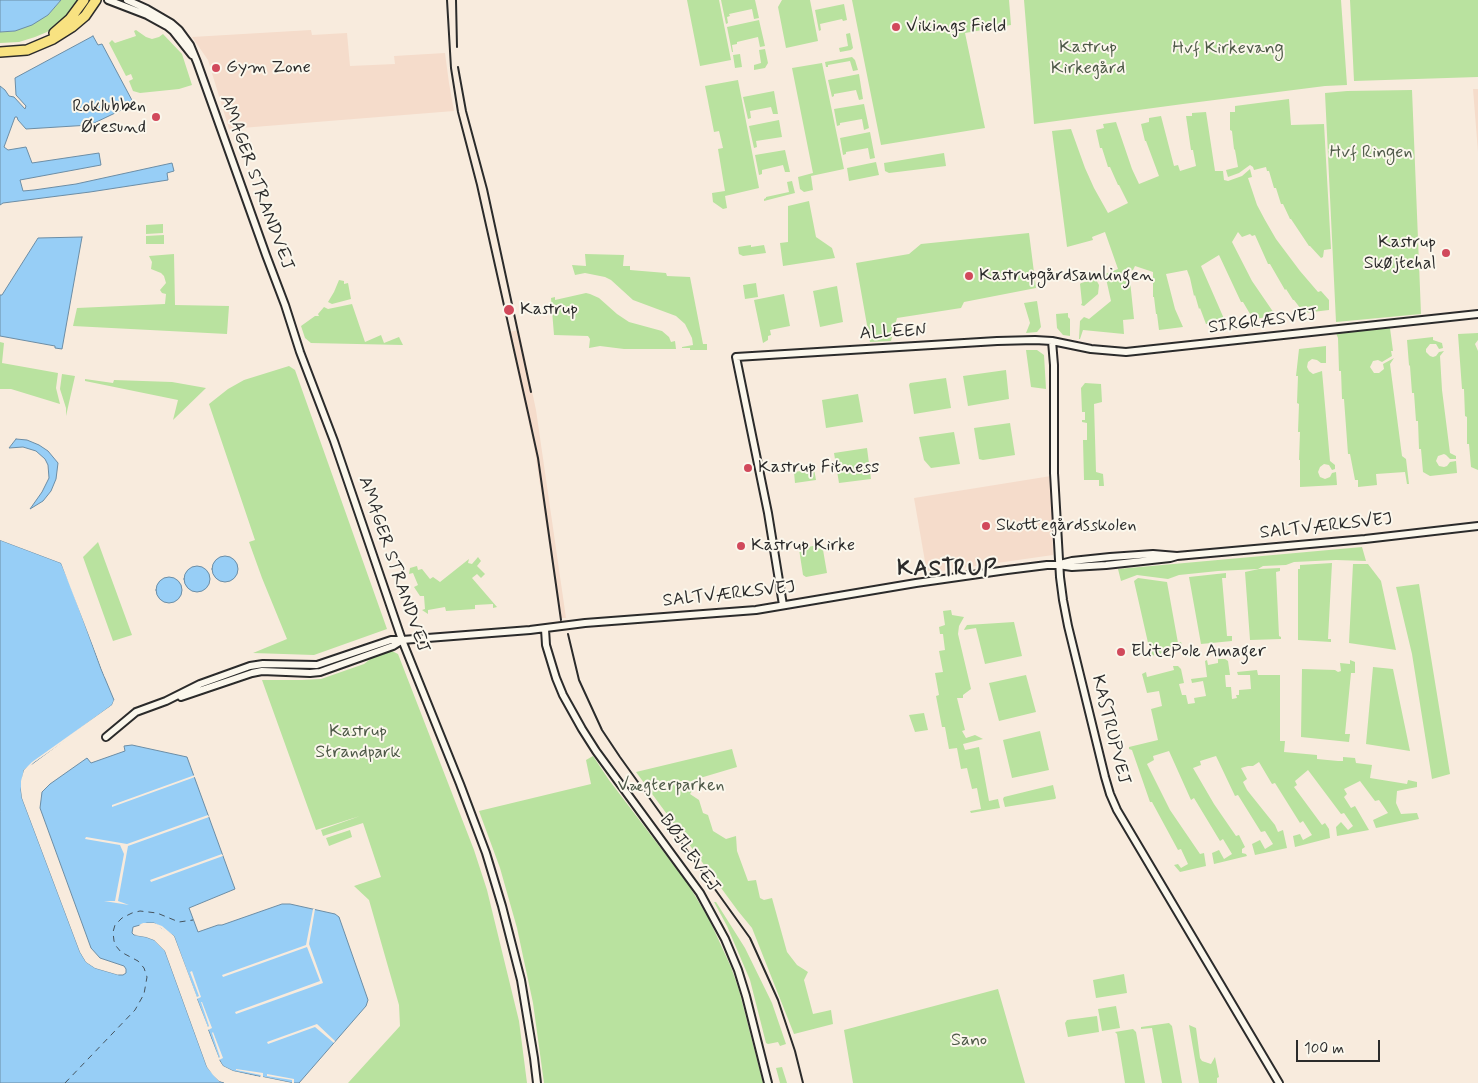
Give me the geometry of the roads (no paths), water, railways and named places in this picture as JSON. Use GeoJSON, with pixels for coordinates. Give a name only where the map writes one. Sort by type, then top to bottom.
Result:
{"type":"FeatureCollection","features":[{"type":"Feature","properties":{"kind":"highway"},"geometry":{"type":"LineString","coordinates":[[0,47],[23,45],[48,37],[63,26],[84,0]]}},
{"type":"Feature","properties":{"kind":"highway"},"geometry":{"type":"LineString","coordinates":[[0,52],[27,50],[54,40],[72,28],[85,16],[96,0]]}},
{"type":"Feature","properties":{"kind":"street","name":"AMAGER STRANDVEJ"},"geometry":{"type":"LineString","coordinates":[[108,0],[147,14],[167,26],[197,62]]}},
{"type":"Feature","properties":{"kind":"street","name":"AMAGER STRANDVEJ"},"geometry":{"type":"LineString","coordinates":[[127,0],[172,23],[190,45],[197,62],[262,246],[285,305],[300,352],[334,441],[402,640],[486,854],[521,980],[534,1058],[536,1083]]}},
{"type":"Feature","properties":{"kind":"street","name":"SIRGRÆSVEJ"},"geometry":{"type":"LineString","coordinates":[[1052,341],[1091,350],[1126,352],[1478,314]]}},
{"type":"Feature","properties":{"kind":"street","name":"ALLEEN"},"geometry":{"type":"LineString","coordinates":[[783,605],[768,514],[736,357],[997,341],[1052,341]]}},
{"type":"Feature","properties":{"kind":"street","name":"KASTRUPVEJ"},"geometry":{"type":"LineString","coordinates":[[1052,341],[1054,365],[1054,473],[1058,565],[1068,626],[1110,794],[1117,810],[1279,1083]]}},
{"type":"Feature","properties":{"kind":"street","name":"SALTVÆRKSVEJ"},"geometry":{"type":"LineString","coordinates":[[402,640],[756,610],[1025,567],[1106,565],[1177,556],[1478,526]]}},
{"type":"Feature","properties":{"kind":"street","name":"BØJLEVEJ"},"geometry":{"type":"LineString","coordinates":[[545,629],[546,645],[556,678],[575,716],[596,751],[700,893],[726,939],[746,996],[768,1083]]}},
{"type":"Feature","properties":{"kind":"street"},"geometry":{"type":"LineString","coordinates":[[106,737],[136,712],[200,684],[250,666],[263,664],[317,665],[391,640],[402,640]]}},
{"type":"Feature","properties":{"kind":"water"},"geometry":{"type":"Polygon","coordinates":[[[0,0],[61,0],[48,15],[32,25],[15,31],[0,32],[0,0]]]}},
{"type":"Feature","properties":{"kind":"water"},"geometry":{"type":"Polygon","coordinates":[[[93,36],[98,45],[102,44],[134,104],[90,125],[26,129],[15,117],[4,147],[8,150],[26,147],[32,163],[99,153],[101,165],[20,180],[23,191],[76,184],[172,163],[174,171],[167,173],[168,180],[3,203],[0,205],[0,86],[25,109],[26,106],[16,95],[15,78],[93,36]]]}},
{"type":"Feature","properties":{"kind":"water"},"geometry":{"type":"Polygon","coordinates":[[[82,237],[62,349],[0,336],[0,295],[2,295],[38,238],[82,237]]]}},
{"type":"Feature","properties":{"kind":"water"},"geometry":{"type":"Polygon","coordinates":[[[16,439],[27,440],[39,445],[48,451],[58,463],[56,479],[51,491],[43,501],[30,509],[49,478],[48,465],[45,459],[36,451],[23,447],[9,448],[16,439]]]}},
{"type":"Feature","properties":{"kind":"water"},"geometry":{"type":"Polygon","coordinates":[[[0,540],[61,563],[114,700],[112,705],[24,770],[21,790],[22,798],[80,952],[86,962],[95,968],[119,975],[126,973],[124,966],[100,958],[91,948],[40,808],[42,792],[50,784],[87,758],[91,763],[125,751],[124,746],[132,745],[187,757],[235,889],[189,908],[198,932],[282,904],[335,914],[339,917],[368,1000],[366,1006],[299,1083],[233,1071],[223,1066],[174,936],[154,923],[147,923],[133,927],[132,933],[154,940],[165,951],[207,1067],[219,1081],[224,1083],[0,1083],[0,540]]]}},
{"type":"Feature","properties":{"kind":"water"},"geometry":{"type":"Polygon","coordinates":[[[225,556],[234,560],[238,569],[234,578],[225,582],[216,578],[212,569],[216,560],[225,556]]]}},
{"type":"Feature","properties":{"kind":"water"},"geometry":{"type":"Polygon","coordinates":[[[197,566],[206,570],[210,579],[206,588],[197,592],[188,588],[184,579],[188,570],[197,566]]]}},
{"type":"Feature","properties":{"kind":"water"},"geometry":{"type":"Polygon","coordinates":[[[169,577],[178,581],[182,590],[178,599],[169,603],[160,599],[156,590],[160,581],[169,577]]]}},
{"type":"Feature","properties":{"kind":"railway"},"geometry":{"type":"LineString","coordinates":[[447,0],[451,68],[458,112],[477,185],[538,458],[561,620]]}},
{"type":"Feature","properties":{"kind":"railway"},"geometry":{"type":"LineString","coordinates":[[456,0],[457,47]]}},
{"type":"Feature","properties":{"kind":"railway"},"geometry":{"type":"LineString","coordinates":[[458,67],[466,111],[487,189],[531,392]]}},
{"type":"Feature","properties":{"kind":"railway"},"geometry":{"type":"LineString","coordinates":[[568,634],[579,680],[602,730],[750,938],[778,1000],[795,1051],[803,1083]]}},
{"type":"Feature","properties":{"kind":"place","name":"Vikings Field"},"geometry":{"type":"Point","coordinates":[896,27]}},
{"type":"Feature","properties":{"kind":"place","name":"Gym Zone"},"geometry":{"type":"Point","coordinates":[216,68]}},
{"type":"Feature","properties":{"kind":"place","name":"Roklubben Øresund"},"geometry":{"type":"Point","coordinates":[156,117]}},
{"type":"Feature","properties":{"kind":"place","name":"Kastrup Skøjtehal"},"geometry":{"type":"Point","coordinates":[1446,253]}},
{"type":"Feature","properties":{"kind":"place","name":"Kastrupgårdsamlingen"},"geometry":{"type":"Point","coordinates":[969,276]}},
{"type":"Feature","properties":{"kind":"place","name":"Kastrup"},"geometry":{"type":"Point","coordinates":[509,310]}},
{"type":"Feature","properties":{"kind":"place","name":"Kastrup Fitness"},"geometry":{"type":"Point","coordinates":[748,468]}},
{"type":"Feature","properties":{"kind":"place","name":"Skottegårdsskolen"},"geometry":{"type":"Point","coordinates":[986,526]}},
{"type":"Feature","properties":{"kind":"place","name":"Kastrup Kirke"},"geometry":{"type":"Point","coordinates":[741,546]}},
{"type":"Feature","properties":{"kind":"place","name":"ElitePole Amager"},"geometry":{"type":"Point","coordinates":[1121,652]}},
{"type":"Feature","properties":{"kind":"district","name":"KASTRUP"},"geometry":{"type":"Point","coordinates":[947,570]}},
{"type":"Feature","properties":{"kind":"park label","name":"Hvf Kirkevang"},"geometry":{"type":"Point","coordinates":[1228,49]}},
{"type":"Feature","properties":{"kind":"park label","name":"Kastrup Kirkegård"},"geometry":{"type":"Point","coordinates":[1088,58]}},
{"type":"Feature","properties":{"kind":"park label","name":"Hvf Ringen"},"geometry":{"type":"Point","coordinates":[1371,153]}},
{"type":"Feature","properties":{"kind":"park label","name":"Kastrup Strandpark"},"geometry":{"type":"Point","coordinates":[358,742]}},
{"type":"Feature","properties":{"kind":"park label","name":"Vægterparken"},"geometry":{"type":"Point","coordinates":[671,786]}},
{"type":"Feature","properties":{"kind":"park label","name":"Sano"},"geometry":{"type":"Point","coordinates":[969,1041]}}]}
